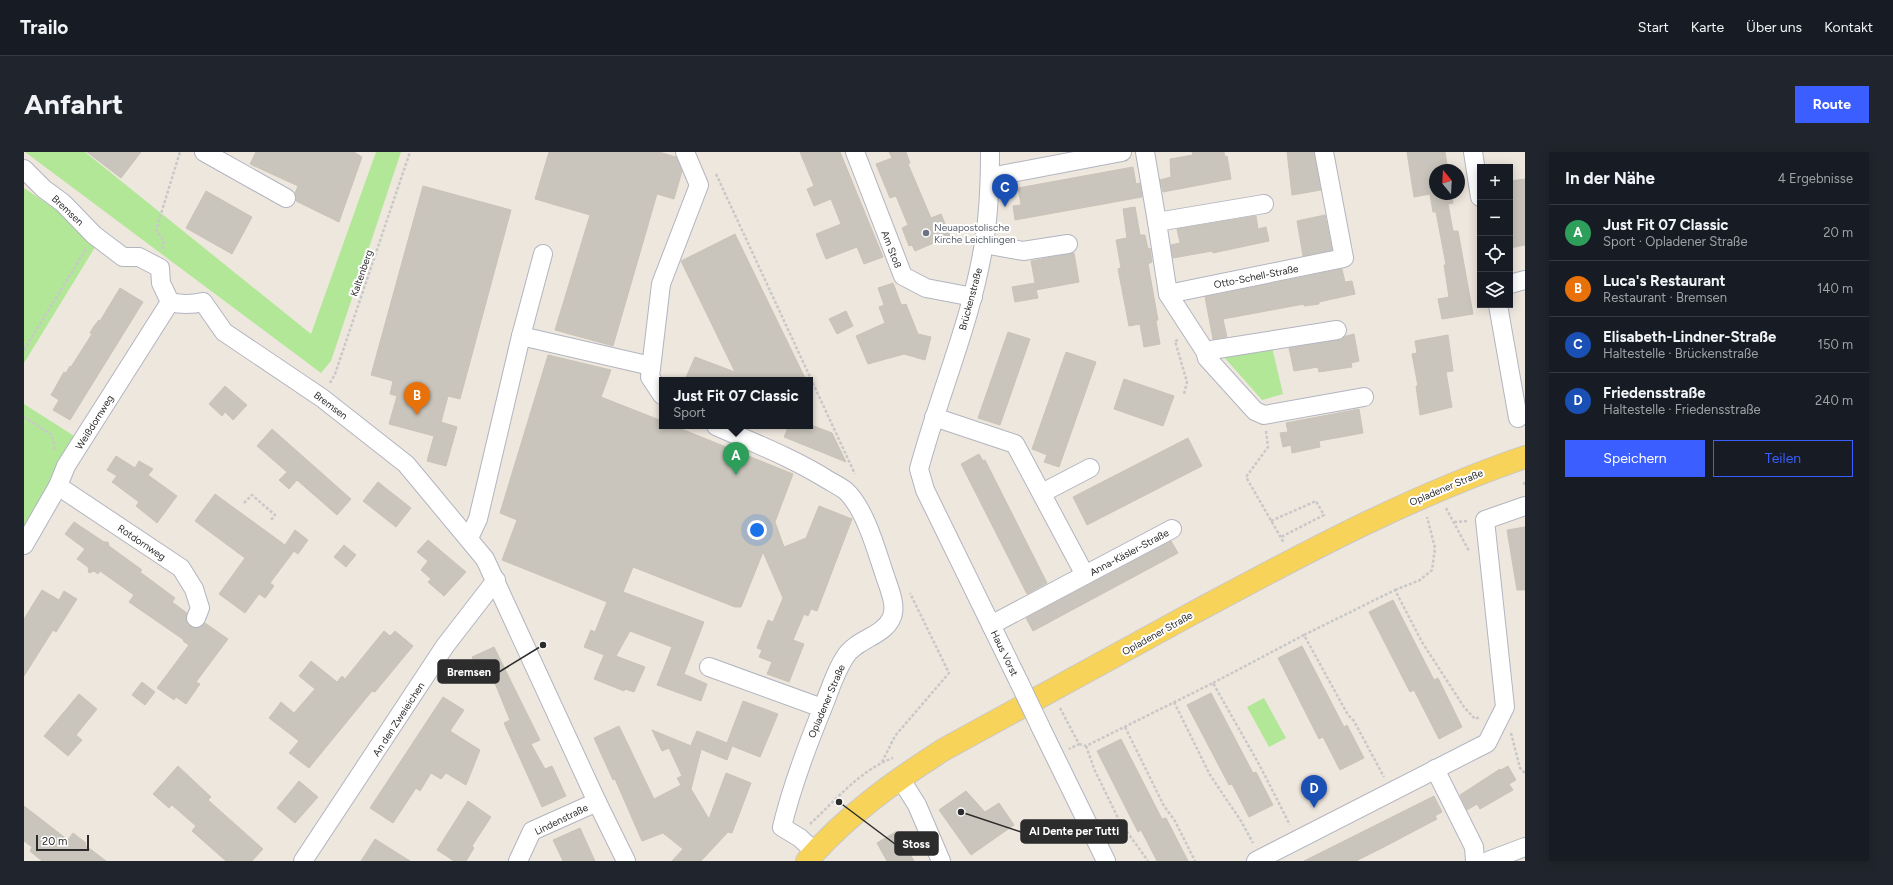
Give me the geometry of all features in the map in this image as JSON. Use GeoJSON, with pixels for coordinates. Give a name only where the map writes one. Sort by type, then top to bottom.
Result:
{"type":"FeatureCollection","features":[{"type":"Feature","properties":{"kind":"main road","name":"Opladener Straße"},"geometry":{"type":"LineString","coordinates":[[811,856],[846,820],[900,778],[969,735],[1295,558],[1365,523],[1434,490],[1525,457]]}},
{"type":"Feature","properties":{"kind":"street"},"geometry":{"type":"LineString","coordinates":[[204,152],[286,198]]}},
{"type":"Feature","properties":{"kind":"street"},"geometry":{"type":"LineString","coordinates":[[659,390],[650,377],[661,284],[699,185],[685,152]]}},
{"type":"Feature","properties":{"kind":"street","name":"Am Stoß"},"geometry":{"type":"LineString","coordinates":[[855,152],[903,276],[926,288],[973,297]]}},
{"type":"Feature","properties":{"kind":"street","name":"Brückenstraße"},"geometry":{"type":"LineString","coordinates":[[926,441],[973,297],[984,244],[990,177],[990,152]]}},
{"type":"Feature","properties":{"kind":"street"},"geometry":{"type":"LineString","coordinates":[[990,177],[1122,152]]}},
{"type":"Feature","properties":{"kind":"street"},"geometry":{"type":"LineString","coordinates":[[1145,152],[1168,294],[1205,351],[1207,358],[1234,389],[1255,411],[1264,415],[1364,397]]}},
{"type":"Feature","properties":{"kind":"street","name":"Otto-Schell-Straße"},"geometry":{"type":"LineString","coordinates":[[1168,294],[1344,258],[1324,152]]}},
{"type":"Feature","properties":{"kind":"street"},"geometry":{"type":"LineString","coordinates":[[1473,152],[1477,178]]}},
{"type":"Feature","properties":{"kind":"street","name":"Bremsen"},"geometry":{"type":"LineString","coordinates":[[24,169],[44,189],[63,203],[94,235],[123,258],[139,257],[160,268]]}},
{"type":"Feature","properties":{"kind":"street"},"geometry":{"type":"LineString","coordinates":[[1157,222],[1264,204]]}},
{"type":"Feature","properties":{"kind":"street"},"geometry":{"type":"LineString","coordinates":[[984,244],[1023,251],[1068,244]]}},
{"type":"Feature","properties":{"kind":"street"},"geometry":{"type":"LineString","coordinates":[[470,538],[478,519],[521,336],[543,254]]}},
{"type":"Feature","properties":{"kind":"street"},"geometry":{"type":"LineString","coordinates":[[160,268],[161,283],[170,302]]}},
{"type":"Feature","properties":{"kind":"street"},"geometry":{"type":"LineString","coordinates":[[1513,283],[1525,280]]}},
{"type":"Feature","properties":{"kind":"street","name":"Bremsen"},"geometry":{"type":"LineString","coordinates":[[170,302],[192,305],[203,302],[224,332],[322,398],[406,464],[470,538],[485,559],[496,580],[597,802],[626,861]]}},
{"type":"Feature","properties":{"kind":"street","name":"Weißdornweg"},"geometry":{"type":"LineString","coordinates":[[24,545],[58,486],[66,466],[170,302]]}},
{"type":"Feature","properties":{"kind":"street"},"geometry":{"type":"LineString","coordinates":[[1499,308],[1518,418]]}},
{"type":"Feature","properties":{"kind":"street"},"geometry":{"type":"LineString","coordinates":[[1205,351],[1337,330]]}},
{"type":"Feature","properties":{"kind":"street"},"geometry":{"type":"LineString","coordinates":[[521,336],[651,366]]}},
{"type":"Feature","properties":{"kind":"street","name":"Anna-Käsler-Straße"},"geometry":{"type":"LineString","coordinates":[[934,417],[1015,444],[1085,575]]}},
{"type":"Feature","properties":{"kind":"street"},"geometry":{"type":"LineString","coordinates":[[723,429],[811,469],[851,484]]}},
{"type":"Feature","properties":{"kind":"street","name":"Haus Vorst"},"geometry":{"type":"LineString","coordinates":[[926,441],[919,469],[925,490],[1106,861]]}},
{"type":"Feature","properties":{"kind":"street"},"geometry":{"type":"LineString","coordinates":[[1042,494],[1090,468]]}},
{"type":"Feature","properties":{"kind":"street","name":"Opladener Straße"},"geometry":{"type":"LineString","coordinates":[[811,856],[800,838],[782,827],[789,799],[822,708],[845,656],[856,644],[885,628],[892,618],[892,596],[873,538],[855,504],[851,484]]}},
{"type":"Feature","properties":{"kind":"street","name":"Rotdornweg"},"geometry":{"type":"LineString","coordinates":[[58,486],[181,568],[194,589],[200,608],[196,618]]}},
{"type":"Feature","properties":{"kind":"street"},"geometry":{"type":"LineString","coordinates":[[1258,860],[1488,743],[1505,707],[1485,520],[1525,506]]}},
{"type":"Feature","properties":{"kind":"street","name":"Anna-Käsler-Straße"},"geometry":{"type":"LineString","coordinates":[[991,625],[1172,529]]}},
{"type":"Feature","properties":{"kind":"street","name":"An den Zweieichen"},"geometry":{"type":"LineString","coordinates":[[303,861],[446,646],[496,580]]}},
{"type":"Feature","properties":{"kind":"street"},"geometry":{"type":"LineString","coordinates":[[709,666],[822,708]]}},
{"type":"Feature","properties":{"kind":"street"},"geometry":{"type":"LineString","coordinates":[[1435,769],[1474,847],[1475,861]]}},
{"type":"Feature","properties":{"kind":"street"},"geometry":{"type":"LineString","coordinates":[[900,778],[917,805],[941,861]]}},
{"type":"Feature","properties":{"kind":"street","name":"Lindenstraße"},"geometry":{"type":"LineString","coordinates":[[518,861],[532,831],[597,802]]}},
{"type":"Feature","properties":{"kind":"street"},"geometry":{"type":"LineString","coordinates":[[1488,861],[1525,847]]}},
{"type":"Feature","properties":{"kind":"path"},"geometry":{"type":"LineString","coordinates":[[160,268],[164,260],[162,249],[164,241],[156,230],[180,152]]}},
{"type":"Feature","properties":{"kind":"path","name":"Kaltenberg"},"geometry":{"type":"LineString","coordinates":[[322,398],[335,374],[410,152]]}},
{"type":"Feature","properties":{"kind":"path"},"geometry":{"type":"LineString","coordinates":[[715,174],[804,377]]}},
{"type":"Feature","properties":{"kind":"path"},"geometry":{"type":"LineString","coordinates":[[24,350],[94,235]]}},
{"type":"Feature","properties":{"kind":"path"},"geometry":{"type":"LineString","coordinates":[[1184,394],[1187,382],[1175,341],[1192,332]]}},
{"type":"Feature","properties":{"kind":"path"},"geometry":{"type":"LineString","coordinates":[[813,397],[851,484]]}},
{"type":"Feature","properties":{"kind":"path"},"geometry":{"type":"LineString","coordinates":[[1264,415],[1268,447],[1246,477],[1285,545]]}},
{"type":"Feature","properties":{"kind":"path"},"geometry":{"type":"LineString","coordinates":[[24,417],[52,435],[57,459],[66,466]]}},
{"type":"Feature","properties":{"kind":"path"},"geometry":{"type":"LineString","coordinates":[[244,502],[252,495],[275,515],[271,520]]}},
{"type":"Feature","properties":{"kind":"path"},"geometry":{"type":"LineString","coordinates":[[1271,521],[1316,501],[1324,515],[1281,537]]}},
{"type":"Feature","properties":{"kind":"path"},"geometry":{"type":"LineString","coordinates":[[1446,507],[1477,566],[1490,570]]}},
{"type":"Feature","properties":{"kind":"path"},"geometry":{"type":"LineString","coordinates":[[1054,756],[1079,744],[1086,746],[1213,683],[1304,635],[1395,590],[1420,580],[1432,570],[1435,548],[1428,521]]}},
{"type":"Feature","properties":{"kind":"path"},"geometry":{"type":"LineString","coordinates":[[882,762],[895,736],[949,673],[907,586]]}},
{"type":"Feature","properties":{"kind":"path"},"geometry":{"type":"LineString","coordinates":[[1395,590],[1422,642],[1464,707],[1475,719],[1505,707],[1520,768],[1525,773]]}},
{"type":"Feature","properties":{"kind":"path"},"geometry":{"type":"LineString","coordinates":[[1304,635],[1348,715],[1354,721],[1392,792]]}},
{"type":"Feature","properties":{"kind":"path"},"geometry":{"type":"LineString","coordinates":[[1213,683],[1260,766],[1298,840]]}},
{"type":"Feature","properties":{"kind":"path"},"geometry":{"type":"LineString","coordinates":[[1174,702],[1210,774],[1241,821],[1258,860]]}},
{"type":"Feature","properties":{"kind":"path"},"geometry":{"type":"LineString","coordinates":[[1058,704],[1079,744]]}},
{"type":"Feature","properties":{"kind":"path"},"geometry":{"type":"LineString","coordinates":[[1125,727],[1164,806],[1175,821],[1195,861]]}},
{"type":"Feature","properties":{"kind":"path"},"geometry":{"type":"LineString","coordinates":[[1086,746],[1095,771],[1120,822],[1148,861]]}},
{"type":"Feature","properties":{"kind":"green space"},"geometry":{"type":"Polygon","coordinates":[[[25,152],[85,152],[311,334],[376,152],[401,152],[331,361],[321,373],[25,152]]]}},
{"type":"Feature","properties":{"kind":"green space"},"geometry":{"type":"Polygon","coordinates":[[[24,188],[58,211],[97,244],[24,363],[24,188]]]}},
{"type":"Feature","properties":{"kind":"green space"},"geometry":{"type":"Polygon","coordinates":[[[1272,347],[1283,394],[1262,400],[1223,356],[1272,347]]]}},
{"type":"Feature","properties":{"kind":"green space"},"geometry":{"type":"Polygon","coordinates":[[[24,404],[82,441],[58,486],[24,527],[24,404]]]}},
{"type":"Feature","properties":{"kind":"green space"},"geometry":{"type":"Polygon","coordinates":[[[1264,698],[1286,738],[1269,747],[1247,707],[1264,698]]]}},
{"type":"Feature","properties":{"kind":"building"},"geometry":{"type":"Polygon","coordinates":[[[87,152],[141,152],[121,178],[87,152]]]}},
{"type":"Feature","properties":{"kind":"building"},"geometry":{"type":"Polygon","coordinates":[[[256,152],[354,152],[362,157],[339,222],[296,201],[295,193],[298,186],[250,164],[256,152]]]}},
{"type":"Feature","properties":{"kind":"building"},"geometry":{"type":"Polygon","coordinates":[[[549,152],[659,152],[676,157],[682,171],[674,199],[657,194],[613,346],[555,330],[590,215],[535,199],[549,152]]]}},
{"type":"Feature","properties":{"kind":"building"},"geometry":{"type":"Polygon","coordinates":[[[800,152],[840,152],[883,257],[864,264],[857,247],[826,259],[816,234],[841,224],[831,199],[814,206],[807,189],[814,186],[800,152]]]}},
{"type":"Feature","properties":{"kind":"building"},"geometry":{"type":"Polygon","coordinates":[[[889,152],[906,152],[910,163],[908,164],[931,218],[941,214],[950,236],[915,251],[912,245],[909,246],[902,228],[908,225],[896,196],[890,198],[876,164],[892,158],[889,152]]]}},
{"type":"Feature","properties":{"kind":"building"},"geometry":{"type":"Polygon","coordinates":[[[1192,152],[1224,152],[1225,157],[1227,156],[1231,179],[1163,192],[1160,180],[1171,177],[1170,159],[1193,155],[1192,152]]]}},
{"type":"Feature","properties":{"kind":"building"},"geometry":{"type":"Polygon","coordinates":[[[1287,152],[1314,152],[1321,190],[1292,195],[1287,152]]]}},
{"type":"Feature","properties":{"kind":"building"},"geometry":{"type":"Polygon","coordinates":[[[1407,152],[1445,152],[1447,164],[1429,164],[1429,194],[1414,197],[1407,152]]]}},
{"type":"Feature","properties":{"kind":"building"},"geometry":{"type":"Polygon","coordinates":[[[1133,167],[1136,184],[1140,183],[1142,197],[1015,220],[1013,206],[1021,205],[1018,188],[1133,167]]]}},
{"type":"Feature","properties":{"kind":"building"},"geometry":{"type":"Polygon","coordinates":[[[1525,179],[1525,245],[1513,247],[1513,200],[1513,181],[1525,179]]]}},
{"type":"Feature","properties":{"kind":"building"},"geometry":{"type":"Polygon","coordinates":[[[423,186],[511,210],[460,399],[448,396],[441,422],[457,427],[446,466],[427,461],[434,436],[389,424],[397,396],[390,394],[393,381],[371,375],[423,186]]]}},
{"type":"Feature","properties":{"kind":"building"},"geometry":{"type":"Polygon","coordinates":[[[206,191],[252,217],[232,254],[186,228],[206,191]]]}},
{"type":"Feature","properties":{"kind":"building"},"geometry":{"type":"Polygon","coordinates":[[[1431,200],[1453,200],[1453,203],[1448,204],[1453,231],[1458,231],[1473,314],[1442,319],[1438,299],[1449,297],[1444,265],[1446,265],[1436,212],[1433,212],[1431,200]]]}},
{"type":"Feature","properties":{"kind":"building"},"geometry":{"type":"Polygon","coordinates":[[[1135,207],[1140,235],[1145,235],[1148,249],[1150,248],[1152,262],[1148,264],[1158,320],[1156,321],[1160,344],[1144,347],[1140,324],[1129,326],[1118,269],[1121,268],[1116,240],[1127,238],[1123,209],[1135,207]]]}},
{"type":"Feature","properties":{"kind":"building"},"geometry":{"type":"Polygon","coordinates":[[[1325,215],[1332,250],[1303,256],[1297,221],[1325,215]]]}},
{"type":"Feature","properties":{"kind":"building"},"geometry":{"type":"Polygon","coordinates":[[[1256,216],[1258,229],[1266,227],[1269,241],[1213,253],[1212,251],[1173,258],[1171,245],[1180,243],[1177,229],[1256,216]]]}},
{"type":"Feature","properties":{"kind":"building"},"geometry":{"type":"Polygon","coordinates":[[[735,234],[805,377],[686,377],[695,357],[735,372],[681,261],[735,234]]]}},
{"type":"Feature","properties":{"kind":"building"},"geometry":{"type":"Polygon","coordinates":[[[1074,253],[1079,282],[1036,290],[1038,298],[1015,302],[1012,287],[1035,283],[1031,261],[1074,253]]]}},
{"type":"Feature","properties":{"kind":"building"},"geometry":{"type":"Polygon","coordinates":[[[1342,269],[1345,282],[1352,281],[1355,294],[1319,302],[1319,304],[1304,306],[1304,304],[1223,319],[1227,337],[1213,339],[1205,297],[1342,269]]]}},
{"type":"Feature","properties":{"kind":"building"},"geometry":{"type":"Polygon","coordinates":[[[893,283],[901,304],[906,304],[918,334],[931,337],[925,360],[904,354],[868,364],[856,336],[885,323],[879,307],[884,305],[878,288],[893,283]]]}},
{"type":"Feature","properties":{"kind":"building"},"geometry":{"type":"Polygon","coordinates":[[[120,288],[143,302],[70,420],[53,410],[59,400],[51,395],[64,372],[66,373],[70,366],[71,367],[92,334],[90,333],[94,326],[99,320],[100,321],[120,288]]]}},
{"type":"Feature","properties":{"kind":"building"},"geometry":{"type":"Polygon","coordinates":[[[846,311],[853,326],[837,334],[829,319],[846,311]]]}},
{"type":"Feature","properties":{"kind":"building"},"geometry":{"type":"Polygon","coordinates":[[[1008,332],[1030,339],[1000,425],[978,418],[1008,332]]]}},
{"type":"Feature","properties":{"kind":"building"},"geometry":{"type":"Polygon","coordinates":[[[1354,334],[1359,361],[1351,363],[1352,367],[1319,372],[1318,367],[1294,371],[1289,348],[1339,340],[1354,334]]]}},
{"type":"Feature","properties":{"kind":"building"},"geometry":{"type":"Polygon","coordinates":[[[1448,335],[1453,371],[1446,372],[1452,407],[1420,415],[1416,386],[1418,386],[1412,354],[1417,353],[1415,341],[1448,335]]]}},
{"type":"Feature","properties":{"kind":"building"},"geometry":{"type":"Polygon","coordinates":[[[1066,352],[1096,362],[1059,467],[1044,462],[1047,455],[1032,449],[1066,352]]]}},
{"type":"Feature","properties":{"kind":"building"},"geometry":{"type":"Polygon","coordinates":[[[548,355],[611,370],[601,397],[659,420],[659,429],[681,429],[793,474],[775,522],[784,547],[806,538],[819,506],[852,519],[817,611],[811,609],[808,616],[804,614],[793,640],[804,644],[789,682],[767,674],[772,662],[759,657],[762,650],[757,648],[768,620],[773,622],[783,598],[763,552],[741,607],[735,607],[633,567],[623,592],[704,622],[684,674],[707,684],[701,701],[657,685],[672,647],[630,631],[616,656],[645,667],[634,692],[625,689],[624,691],[594,679],[604,655],[584,647],[591,630],[595,632],[607,602],[502,560],[517,520],[500,513],[548,355]]]}},
{"type":"Feature","properties":{"kind":"building"},"geometry":{"type":"Polygon","coordinates":[[[1124,379],[1174,396],[1163,426],[1114,409],[1124,379]]]}},
{"type":"Feature","properties":{"kind":"building"},"geometry":{"type":"Polygon","coordinates":[[[225,386],[247,405],[233,420],[225,412],[222,416],[209,404],[225,386]]]}},
{"type":"Feature","properties":{"kind":"building"},"geometry":{"type":"Polygon","coordinates":[[[1359,409],[1363,433],[1319,441],[1320,447],[1292,453],[1291,445],[1283,447],[1280,433],[1288,432],[1286,423],[1359,409]]]}},
{"type":"Feature","properties":{"kind":"building"},"geometry":{"type":"Polygon","coordinates":[[[813,426],[832,433],[846,462],[784,437],[788,429],[813,429],[813,426]]]}},
{"type":"Feature","properties":{"kind":"building"},"geometry":{"type":"Polygon","coordinates":[[[272,429],[351,499],[337,515],[297,480],[289,489],[279,480],[287,472],[257,446],[272,429]]]}},
{"type":"Feature","properties":{"kind":"building"},"geometry":{"type":"Polygon","coordinates":[[[1188,438],[1202,466],[1087,525],[1073,497],[1188,438]]]}},
{"type":"Feature","properties":{"kind":"building"},"geometry":{"type":"Polygon","coordinates":[[[979,454],[983,461],[985,460],[1047,583],[1027,594],[961,464],[979,454]]]}},
{"type":"Feature","properties":{"kind":"building"},"geometry":{"type":"Polygon","coordinates":[[[116,456],[135,468],[139,461],[153,469],[148,475],[177,496],[157,523],[136,506],[139,502],[112,482],[117,476],[107,470],[116,456]]]}},
{"type":"Feature","properties":{"kind":"building"},"geometry":{"type":"Polygon","coordinates":[[[378,482],[411,508],[396,527],[363,501],[378,482]]]}},
{"type":"Feature","properties":{"kind":"building"},"geometry":{"type":"Polygon","coordinates":[[[215,494],[285,545],[295,530],[308,540],[298,554],[294,551],[270,583],[274,586],[265,598],[259,594],[245,613],[219,594],[245,558],[195,521],[215,494]]]}},
{"type":"Feature","properties":{"kind":"building"},"geometry":{"type":"Polygon","coordinates":[[[74,522],[104,542],[108,542],[109,546],[142,570],[140,572],[175,598],[172,602],[187,613],[186,619],[188,625],[197,628],[205,623],[228,639],[196,682],[200,684],[186,704],[176,697],[174,700],[157,688],[189,645],[129,602],[134,595],[100,571],[98,574],[94,571],[89,573],[88,567],[77,559],[85,549],[65,534],[74,522]]]}},
{"type":"Feature","properties":{"kind":"building"},"geometry":{"type":"Polygon","coordinates":[[[1525,527],[1525,590],[1517,590],[1507,530],[1525,527]]]}},
{"type":"Feature","properties":{"kind":"building"},"geometry":{"type":"Polygon","coordinates":[[[428,540],[466,572],[444,596],[428,582],[431,579],[421,570],[428,561],[417,552],[428,540]]]}},
{"type":"Feature","properties":{"kind":"building"},"geometry":{"type":"Polygon","coordinates":[[[1171,541],[1178,553],[1033,631],[1026,618],[1171,541]]]}},
{"type":"Feature","properties":{"kind":"building"},"geometry":{"type":"Polygon","coordinates":[[[344,545],[356,555],[346,567],[334,557],[344,545]]]}},
{"type":"Feature","properties":{"kind":"building"},"geometry":{"type":"Polygon","coordinates":[[[42,590],[59,600],[64,591],[77,599],[56,632],[53,630],[24,676],[24,619],[42,590]]]}},
{"type":"Feature","properties":{"kind":"building"},"geometry":{"type":"Polygon","coordinates":[[[1393,600],[1434,680],[1438,678],[1462,727],[1439,739],[1414,690],[1410,692],[1369,612],[1393,600]]]}},
{"type":"Feature","properties":{"kind":"building"},"geometry":{"type":"Polygon","coordinates":[[[384,631],[390,636],[395,631],[413,646],[375,692],[372,691],[309,768],[289,753],[299,741],[269,718],[281,702],[294,713],[315,689],[299,676],[311,661],[337,682],[342,676],[345,679],[384,631]]]}},
{"type":"Feature","properties":{"kind":"building"},"geometry":{"type":"Polygon","coordinates":[[[1302,646],[1344,727],[1347,725],[1364,758],[1340,770],[1323,737],[1319,739],[1278,658],[1302,646]]]}},
{"type":"Feature","properties":{"kind":"building"},"geometry":{"type":"Polygon","coordinates":[[[494,647],[540,740],[531,744],[545,769],[552,766],[566,796],[542,807],[504,723],[510,720],[492,676],[483,680],[472,657],[494,647]]]}},
{"type":"Feature","properties":{"kind":"building"},"geometry":{"type":"Polygon","coordinates":[[[142,682],[155,692],[145,705],[132,695],[142,682]]]}},
{"type":"Feature","properties":{"kind":"building"},"geometry":{"type":"Polygon","coordinates":[[[1211,693],[1253,773],[1256,772],[1273,805],[1249,817],[1232,784],[1229,785],[1187,705],[1211,693]]]}},
{"type":"Feature","properties":{"kind":"building"},"geometry":{"type":"Polygon","coordinates":[[[79,694],[97,709],[76,735],[82,740],[68,756],[44,736],[79,694]]]}},
{"type":"Feature","properties":{"kind":"building"},"geometry":{"type":"Polygon","coordinates":[[[443,697],[464,710],[450,731],[480,750],[466,785],[446,773],[441,779],[431,773],[420,791],[416,788],[393,823],[370,808],[443,697]]]}},
{"type":"Feature","properties":{"kind":"building"},"geometry":{"type":"Polygon","coordinates":[[[743,701],[778,714],[760,757],[732,746],[727,760],[691,745],[697,731],[727,743],[743,701]]]}},
{"type":"Feature","properties":{"kind":"building"},"geometry":{"type":"Polygon","coordinates":[[[619,726],[654,799],[681,785],[677,778],[682,776],[669,748],[662,751],[652,730],[701,750],[691,789],[709,819],[726,773],[751,783],[732,833],[728,832],[701,861],[672,861],[683,849],[663,833],[642,841],[615,779],[613,780],[594,738],[619,726]]]}},
{"type":"Feature","properties":{"kind":"building"},"geometry":{"type":"Polygon","coordinates":[[[1121,739],[1162,819],[1166,818],[1188,861],[1157,861],[1141,830],[1138,832],[1097,751],[1121,739]]]}},
{"type":"Feature","properties":{"kind":"building"},"geometry":{"type":"Polygon","coordinates":[[[178,766],[211,797],[208,800],[263,849],[252,861],[226,861],[192,831],[196,826],[172,805],[169,808],[153,794],[178,766]]]}},
{"type":"Feature","properties":{"kind":"building"},"geometry":{"type":"Polygon","coordinates":[[[1508,766],[1516,780],[1509,784],[1513,790],[1480,809],[1477,804],[1467,810],[1460,795],[1500,769],[1501,770],[1508,766]]]}},
{"type":"Feature","properties":{"kind":"building"},"geometry":{"type":"Polygon","coordinates":[[[299,781],[318,797],[295,823],[277,808],[299,781]]]}},
{"type":"Feature","properties":{"kind":"building"},"geometry":{"type":"Polygon","coordinates":[[[966,791],[985,812],[999,803],[1014,825],[971,855],[939,810],[966,791]]]}},
{"type":"Feature","properties":{"kind":"building"},"geometry":{"type":"Polygon","coordinates":[[[1434,796],[1442,812],[1435,816],[1437,819],[1356,861],[1304,861],[1434,796]]]}},
{"type":"Feature","properties":{"kind":"building"},"geometry":{"type":"Polygon","coordinates":[[[468,801],[491,817],[472,846],[474,848],[466,861],[454,861],[437,850],[468,801]]]}},
{"type":"Feature","properties":{"kind":"building"},"geometry":{"type":"Polygon","coordinates":[[[24,806],[68,840],[73,833],[86,843],[85,845],[106,861],[42,861],[30,851],[32,847],[24,841],[24,806]]]}},
{"type":"Feature","properties":{"kind":"building"},"geometry":{"type":"Polygon","coordinates":[[[580,828],[595,861],[563,861],[553,840],[580,828]]]}},
{"type":"Feature","properties":{"kind":"building"},"geometry":{"type":"Polygon","coordinates":[[[897,831],[914,861],[887,861],[877,843],[897,831]]]}},
{"type":"Feature","properties":{"kind":"building"},"geometry":{"type":"Polygon","coordinates":[[[375,839],[410,861],[361,861],[375,839]]]}},
{"type":"Feature","properties":{"kind":"place","name":"Elisabeth-Lindner-Straße"},"geometry":{"type":"Point","coordinates":[1005,207]}},
{"type":"Feature","properties":{"kind":"place","name":"Neuapostolische Kirche Leichlingen"},"geometry":{"type":"Point","coordinates":[926,233]}},
{"type":"Feature","properties":{"kind":"place","name":"Luca's Restaurant"},"geometry":{"type":"Point","coordinates":[417,415]}},
{"type":"Feature","properties":{"kind":"place","name":"Just Fit 07 Classic"},"geometry":{"type":"Point","coordinates":[736,475]}},
{"type":"Feature","properties":{"kind":"place","name":"Bremsen"},"geometry":{"type":"Point","coordinates":[543,645]}},
{"type":"Feature","properties":{"kind":"place","name":"Stoss"},"geometry":{"type":"Point","coordinates":[839,802]}},
{"type":"Feature","properties":{"kind":"place","name":"Friedensstraße"},"geometry":{"type":"Point","coordinates":[1314,808]}},
{"type":"Feature","properties":{"kind":"place","name":"AI Dente per Tutti"},"geometry":{"type":"Point","coordinates":[961,812]}}]}
